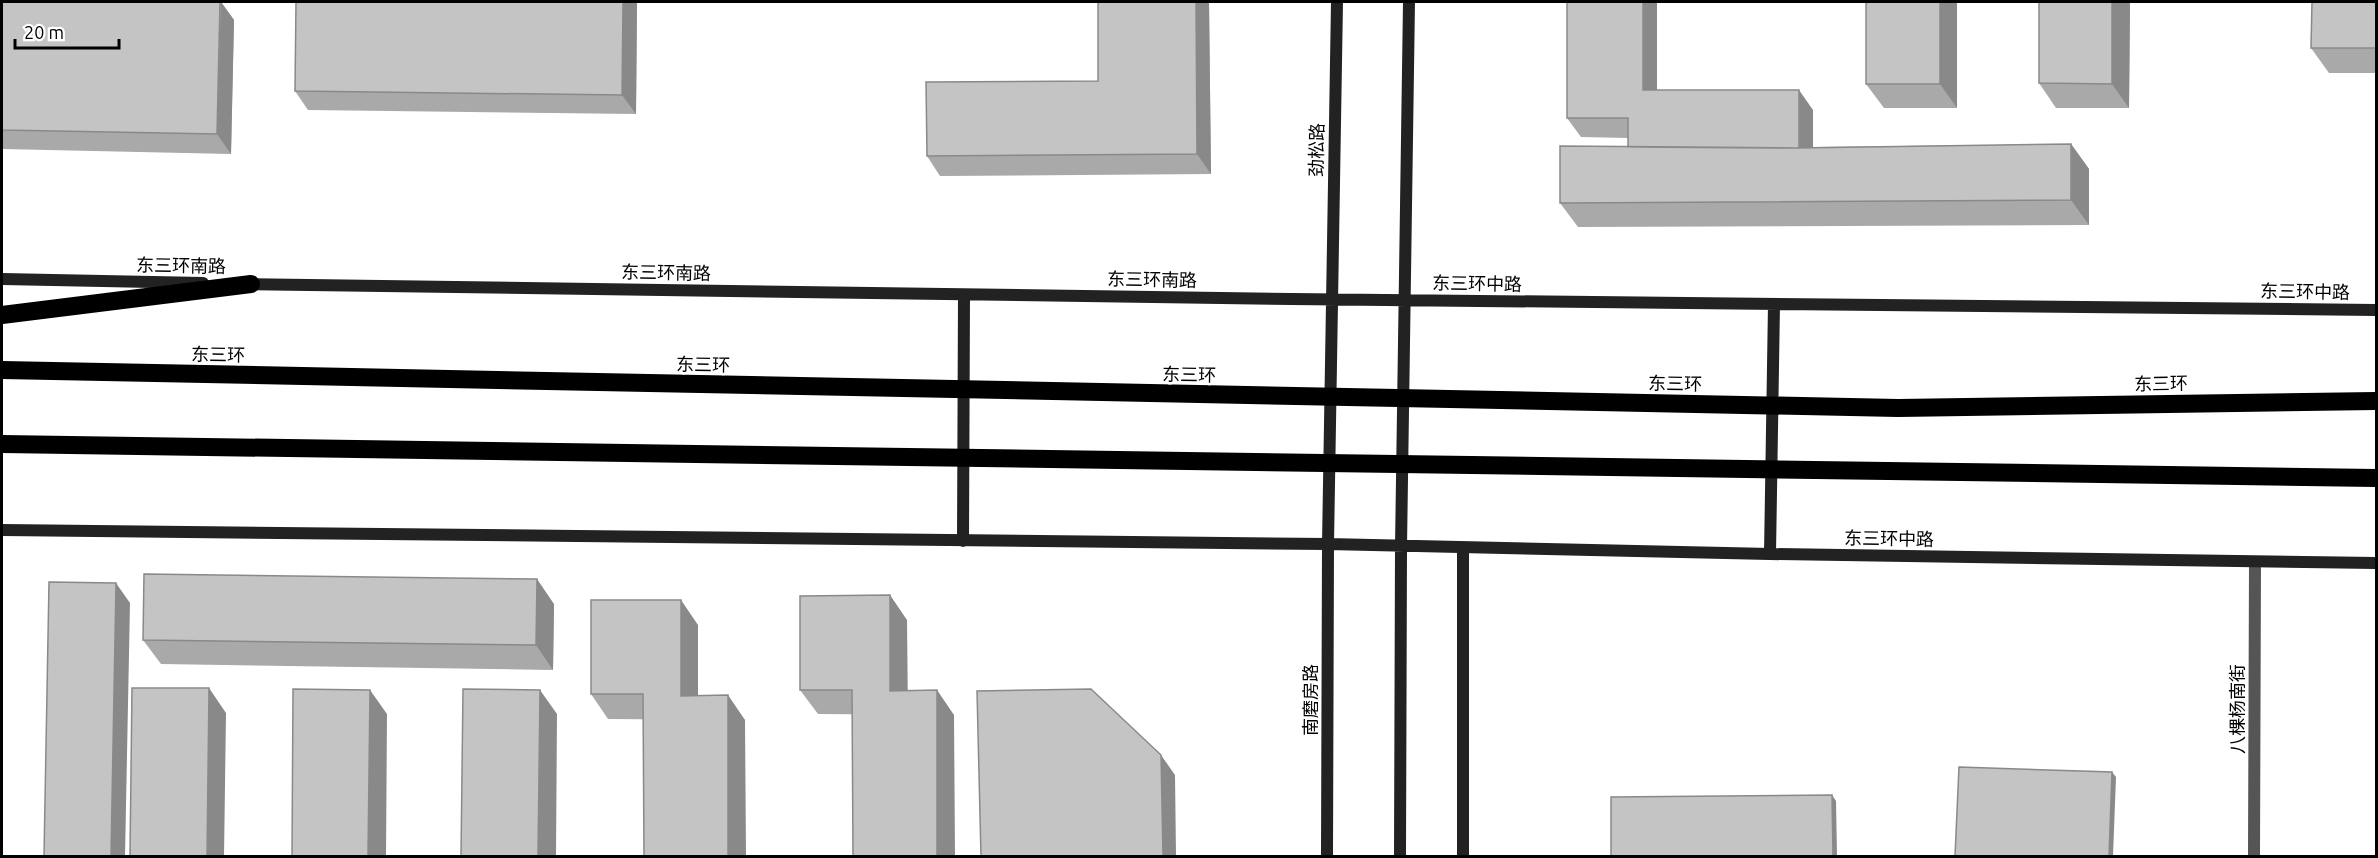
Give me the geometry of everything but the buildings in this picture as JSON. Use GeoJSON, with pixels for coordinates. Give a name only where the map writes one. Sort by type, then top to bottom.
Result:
{"type":"FeatureCollection","features":[{"type":"Feature","properties":{"kind":"highway"},"geometry":{"type":"LineString","coordinates":[[2,315],[251,284]]}},
{"type":"Feature","properties":{"kind":"highway","name":"东三环"},"geometry":{"type":"LineString","coordinates":[[2,370],[1898,408],[2376,401]]}},
{"type":"Feature","properties":{"kind":"highway"},"geometry":{"type":"LineString","coordinates":[[2,444],[2376,478]]}},
{"type":"Feature","properties":{"kind":"street","name":"劲松路"},"geometry":{"type":"LineString","coordinates":[[1328,544],[1337,2]]}},
{"type":"Feature","properties":{"kind":"street"},"geometry":{"type":"LineString","coordinates":[[1400,856],[1401,547],[1409,2]]}},
{"type":"Feature","properties":{"kind":"street","name":"东三环南路"},"geometry":{"type":"LineString","coordinates":[[2,279],[1405,300]]}},
{"type":"Feature","properties":{"kind":"street"},"geometry":{"type":"LineString","coordinates":[[963,541],[964,295]]}},
{"type":"Feature","properties":{"kind":"street","name":"东三环中路"},"geometry":{"type":"LineString","coordinates":[[1405,300],[2376,310]]}},
{"type":"Feature","properties":{"kind":"street"},"geometry":{"type":"LineString","coordinates":[[1770,554],[1774,304]]}},
{"type":"Feature","properties":{"kind":"street"},"geometry":{"type":"LineString","coordinates":[[2,530],[1328,544]]}},
{"type":"Feature","properties":{"kind":"street","name":"东三环中路"},"geometry":{"type":"LineString","coordinates":[[1328,544],[1770,554],[2376,562]]}},
{"type":"Feature","properties":{"kind":"street","name":"南磨房路"},"geometry":{"type":"LineString","coordinates":[[1327,856],[1328,544]]}},
{"type":"Feature","properties":{"kind":"street"},"geometry":{"type":"LineString","coordinates":[[1463,548],[1463,856]]}},
{"type":"Feature","properties":{"kind":"street","name":"八棵杨南街"},"geometry":{"type":"LineString","coordinates":[[2254,856],[2255,562]]}}]}
